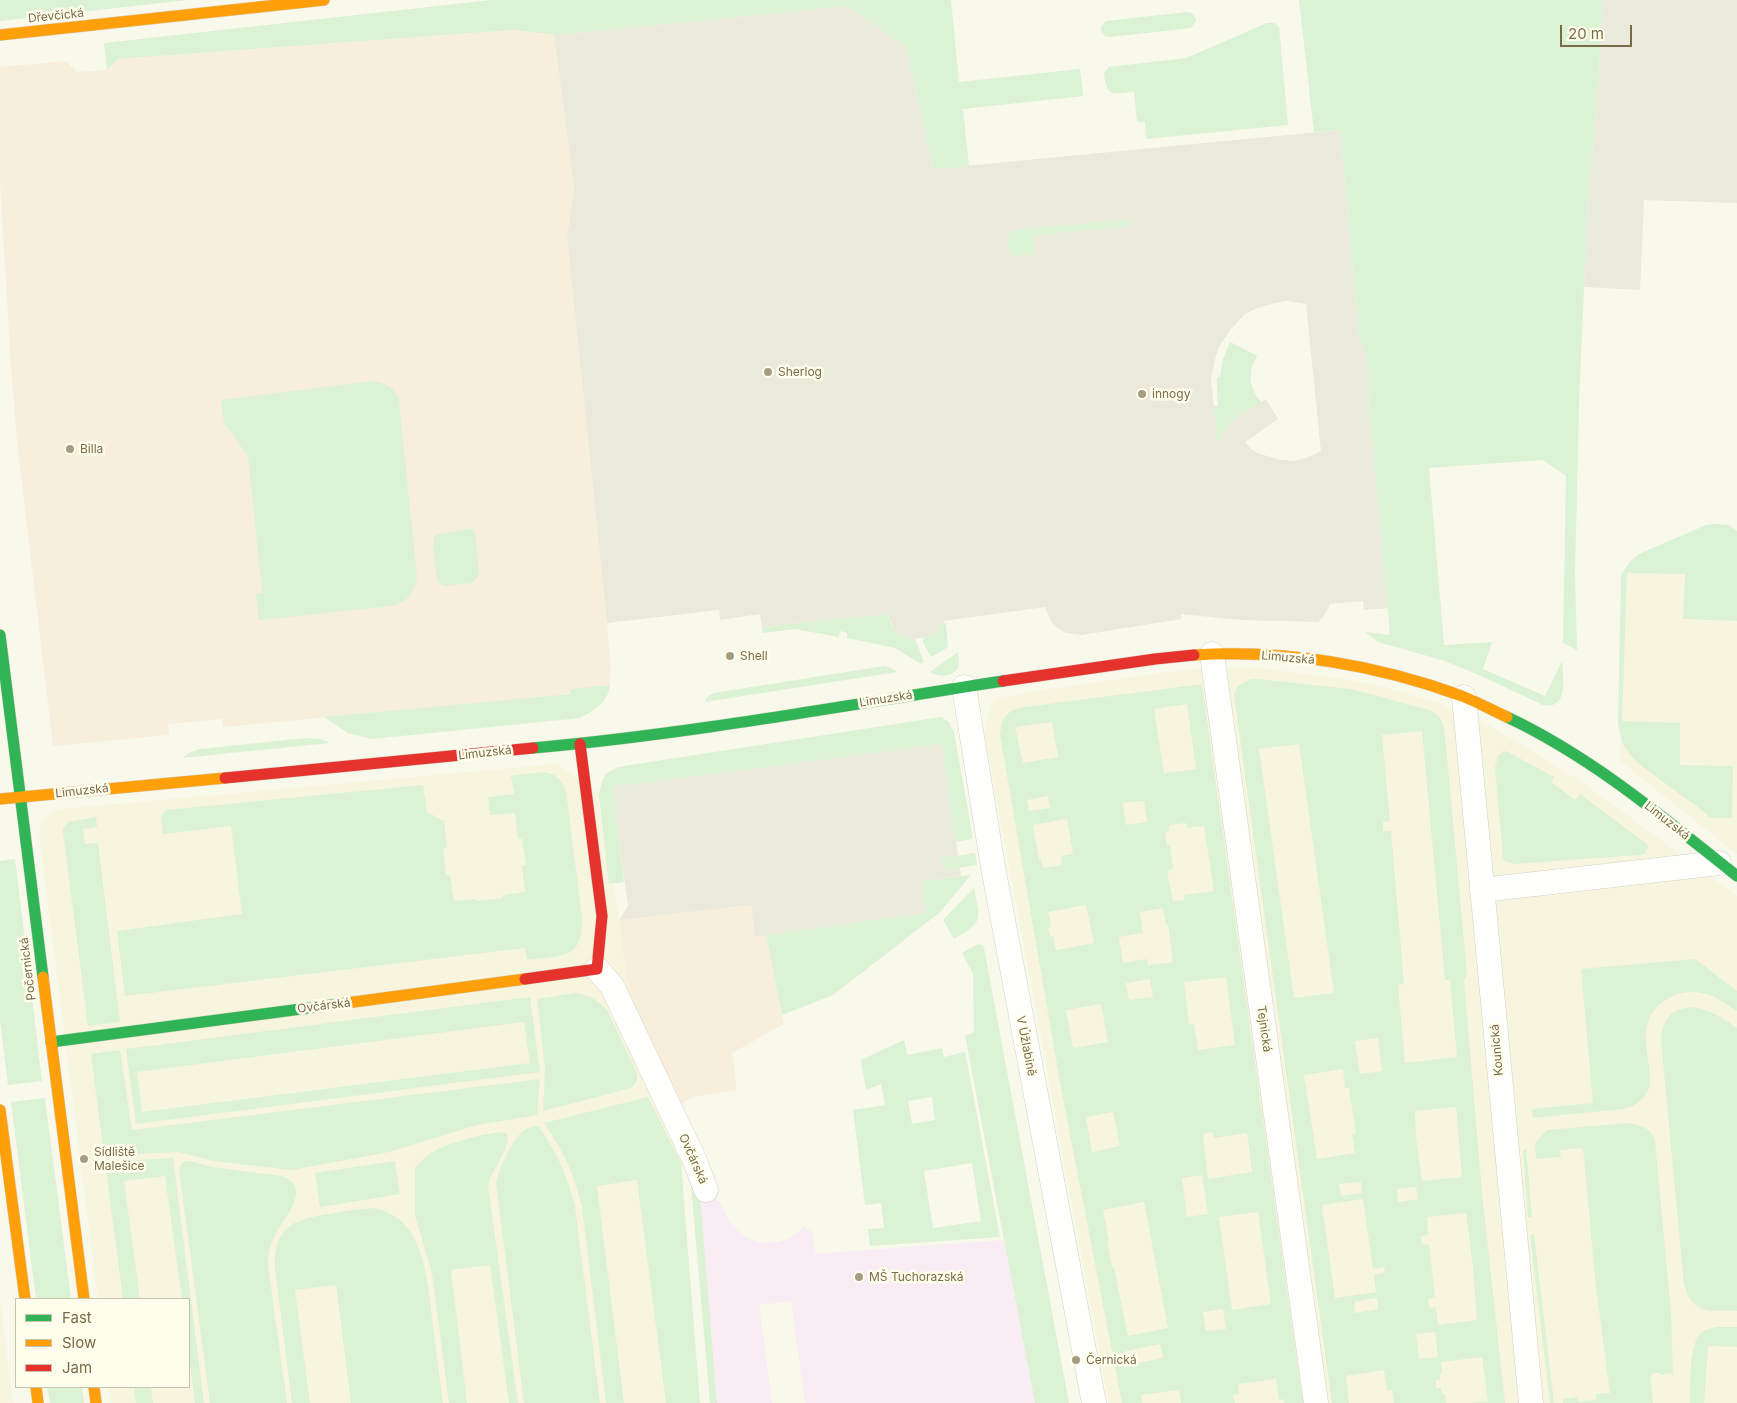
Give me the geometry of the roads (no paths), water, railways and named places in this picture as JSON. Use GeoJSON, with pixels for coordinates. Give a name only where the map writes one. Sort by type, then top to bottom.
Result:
{"type":"FeatureCollection","features":[{"type":"Feature","properties":{"kind":"street","name":"Dřevčická"},"geometry":{"type":"LineString","coordinates":[[0,35],[324,0]]}},
{"type":"Feature","properties":{"kind":"street","name":"Počernická"},"geometry":{"type":"LineString","coordinates":[[0,635],[84,1298]]}},
{"type":"Feature","properties":{"kind":"street","name":"Limuzská"},"geometry":{"type":"LineString","coordinates":[[0,799],[580,744],[693,729],[1146,660],[1212,654],[1254,655],[1346,664],[1421,682],[1464,697],[1519,722],[1590,764],[1657,813],[1728,869]]}},
{"type":"Feature","properties":{"kind":"street","name":"Tejnická"},"geometry":{"type":"LineString","coordinates":[[1212,654],[1316,1403]]}},
{"type":"Feature","properties":{"kind":"street","name":"V Úžlabině"},"geometry":{"type":"LineString","coordinates":[[964,687],[992,867],[1094,1403]]}},
{"type":"Feature","properties":{"kind":"street","name":"Kounická"},"geometry":{"type":"LineString","coordinates":[[1464,697],[1531,1403]]}},
{"type":"Feature","properties":{"kind":"street"},"geometry":{"type":"LineString","coordinates":[[580,744],[602,916],[600,958],[597,969]]}},
{"type":"Feature","properties":{"kind":"street","name":"Limuzská"},"geometry":{"type":"LineString","coordinates":[[1482,890],[1728,869]]}},
{"type":"Feature","properties":{"kind":"street","name":"Ovčárská"},"geometry":{"type":"LineString","coordinates":[[51,1042],[597,969],[612,986],[695,1161],[706,1190]]}},
{"type":"Feature","properties":{"kind":"street"},"geometry":{"type":"LineString","coordinates":[[0,1110],[24,1298]]}},
{"type":"Feature","properties":{"kind":"street"},"geometry":{"type":"LineString","coordinates":[[36,1388],[38,1403]]}},
{"type":"Feature","properties":{"kind":"street"},"geometry":{"type":"LineString","coordinates":[[94,1388],[96,1403]]}},
{"type":"Feature","properties":{"kind":"place","name":"Sherlog"},"geometry":{"type":"Point","coordinates":[768,372]}},
{"type":"Feature","properties":{"kind":"place","name":"innogy"},"geometry":{"type":"Point","coordinates":[1142,394]}},
{"type":"Feature","properties":{"kind":"place","name":"Billa"},"geometry":{"type":"Point","coordinates":[70,449]}},
{"type":"Feature","properties":{"kind":"place","name":"Shell"},"geometry":{"type":"Point","coordinates":[730,656]}},
{"type":"Feature","properties":{"kind":"place","name":"Sídliště Malešice"},"geometry":{"type":"Point","coordinates":[84,1159]}},
{"type":"Feature","properties":{"kind":"place","name":"MŠ Tuchorazská"},"geometry":{"type":"Point","coordinates":[859,1277]}},
{"type":"Feature","properties":{"kind":"place","name":"Černická"},"geometry":{"type":"Point","coordinates":[1076,1360]}}]}
